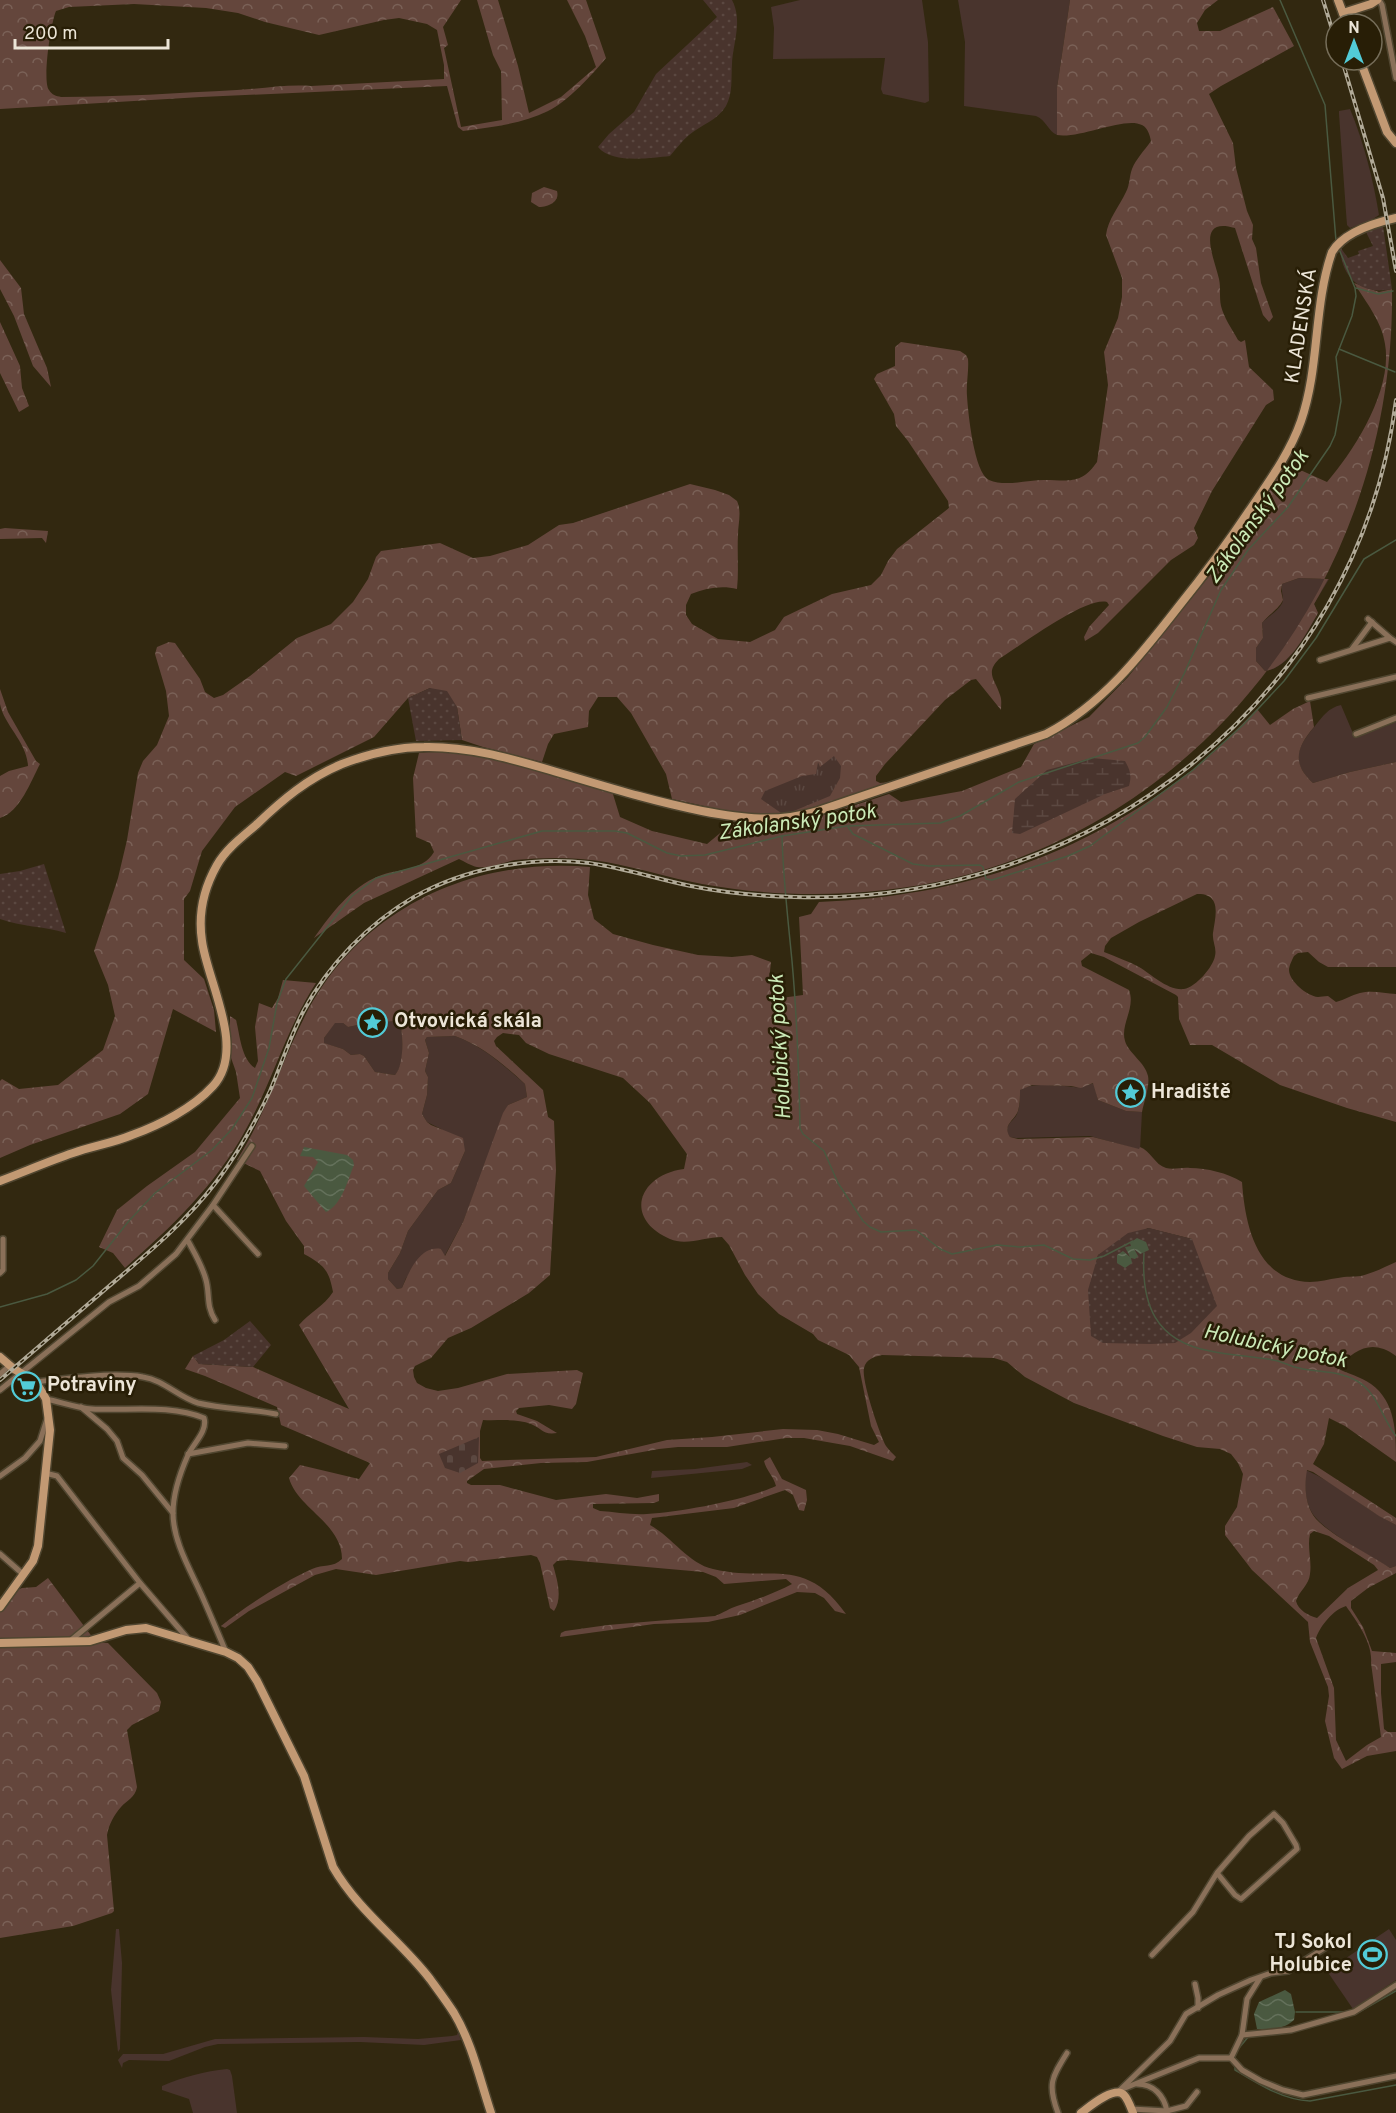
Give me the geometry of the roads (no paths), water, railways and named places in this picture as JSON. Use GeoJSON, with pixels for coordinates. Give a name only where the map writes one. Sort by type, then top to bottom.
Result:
{"type":"FeatureCollection","features":[{"type":"Feature","properties":{"kind":"main road"},"geometry":{"type":"LineString","coordinates":[[1346,12],[1378,0]]}},
{"type":"Feature","properties":{"kind":"main road"},"geometry":{"type":"LineString","coordinates":[[1364,72],[1387,132],[1396,143]]}},
{"type":"Feature","properties":{"kind":"main road","name":"KLADENSKÁ"},"geometry":{"type":"LineString","coordinates":[[0,1181],[74,1153],[132,1136],[191,1105],[213,1086],[220,1076],[226,1044],[220,1006],[202,943],[201,916],[206,890],[216,866],[226,852],[283,799],[309,781],[342,764],[378,753],[409,747],[445,747],[517,760],[678,806],[738,817],[780,819],[818,812],[1046,734],[1063,725],[1116,682],[1162,628],[1222,551],[1266,485],[1291,444],[1306,406],[1312,382],[1321,292],[1332,252],[1341,241],[1367,227],[1396,218]]}},
{"type":"Feature","properties":{"kind":"main road"},"geometry":{"type":"LineString","coordinates":[[0,1357],[36,1382],[46,1399],[50,1430],[39,1545],[33,1561],[0,1607]]}},
{"type":"Feature","properties":{"kind":"main road"},"geometry":{"type":"LineString","coordinates":[[0,1643],[90,1641],[134,1628],[146,1628],[226,1652],[248,1666],[304,1776],[329,1856],[339,1878],[373,1920],[428,1977],[454,2014],[467,2041],[491,2113]]}},
{"type":"Feature","properties":{"kind":"main road"},"geometry":{"type":"LineString","coordinates":[[1080,2113],[1119,2091],[1124,2094],[1132,2111]]}},
{"type":"Feature","properties":{"kind":"street"},"geometry":{"type":"LineString","coordinates":[[1378,0],[1382,5],[1396,78]]}},
{"type":"Feature","properties":{"kind":"street"},"geometry":{"type":"LineString","coordinates":[[1351,650],[1370,620],[1396,642]]}},
{"type":"Feature","properties":{"kind":"street"},"geometry":{"type":"LineString","coordinates":[[1320,660],[1390,638]]}},
{"type":"Feature","properties":{"kind":"street"},"geometry":{"type":"LineString","coordinates":[[1308,698],[1396,677]]}},
{"type":"Feature","properties":{"kind":"street"},"geometry":{"type":"LineString","coordinates":[[1356,734],[1396,718]]}},
{"type":"Feature","properties":{"kind":"street"},"geometry":{"type":"LineString","coordinates":[[0,1390],[109,1302],[139,1286],[176,1254],[188,1241],[252,1146]]}},
{"type":"Feature","properties":{"kind":"street"},"geometry":{"type":"LineString","coordinates":[[213,1205],[258,1254]]}},
{"type":"Feature","properties":{"kind":"street"},"geometry":{"type":"LineString","coordinates":[[0,1273],[3,1270],[3,1239]]}},
{"type":"Feature","properties":{"kind":"street"},"geometry":{"type":"LineString","coordinates":[[188,1241],[202,1265],[207,1283],[209,1310],[215,1320]]}},
{"type":"Feature","properties":{"kind":"street"},"geometry":{"type":"LineString","coordinates":[[0,1374],[9,1365]]}},
{"type":"Feature","properties":{"kind":"street"},"geometry":{"type":"LineString","coordinates":[[36,1382],[116,1376],[144,1377],[161,1382],[175,1393],[198,1403],[276,1414]]}},
{"type":"Feature","properties":{"kind":"street"},"geometry":{"type":"LineString","coordinates":[[46,1399],[80,1407],[148,1409],[194,1414],[204,1418],[206,1423],[204,1429],[188,1454],[176,1488],[174,1527],[186,1563],[226,1652]]}},
{"type":"Feature","properties":{"kind":"street"},"geometry":{"type":"LineString","coordinates":[[80,1407],[107,1429],[117,1441],[123,1458],[142,1475],[173,1513]]}},
{"type":"Feature","properties":{"kind":"street"},"geometry":{"type":"LineString","coordinates":[[0,1476],[25,1458],[40,1441],[48,1417]]}},
{"type":"Feature","properties":{"kind":"street"},"geometry":{"type":"LineString","coordinates":[[188,1454],[248,1443],[285,1446]]}},
{"type":"Feature","properties":{"kind":"street"},"geometry":{"type":"LineString","coordinates":[[45,1473],[57,1476],[140,1582],[190,1641]]}},
{"type":"Feature","properties":{"kind":"street"},"geometry":{"type":"LineString","coordinates":[[0,1554],[24,1575]]}},
{"type":"Feature","properties":{"kind":"street"},"geometry":{"type":"LineString","coordinates":[[69,1642],[140,1582]]}},
{"type":"Feature","properties":{"kind":"street"},"geometry":{"type":"LineString","coordinates":[[1152,1955],[1193,1912],[1218,1873],[1249,1836],[1274,1814],[1283,1823],[1296,1845],[1297,1849],[1241,1899],[1235,1895],[1218,1873]]}},
{"type":"Feature","properties":{"kind":"street"},"geometry":{"type":"LineString","coordinates":[[1119,2091],[1170,2041],[1186,2014],[1218,1995],[1251,1980],[1271,1973],[1288,1971],[1334,1942]]}},
{"type":"Feature","properties":{"kind":"street"},"geometry":{"type":"LineString","coordinates":[[1231,2058],[1242,2034],[1247,2000],[1260,1978]]}},
{"type":"Feature","properties":{"kind":"street"},"geometry":{"type":"LineString","coordinates":[[1195,1984],[1198,2008]]}},
{"type":"Feature","properties":{"kind":"street"},"geometry":{"type":"LineString","coordinates":[[1242,2034],[1291,2030],[1354,2012],[1396,1985]]}},
{"type":"Feature","properties":{"kind":"street"},"geometry":{"type":"LineString","coordinates":[[1058,2113],[1053,2097],[1052,2078],[1067,2052]]}},
{"type":"Feature","properties":{"kind":"street"},"geometry":{"type":"LineString","coordinates":[[1119,2091],[1199,2058],[1231,2058],[1242,2070],[1261,2081],[1303,2095],[1394,2076]]}},
{"type":"Feature","properties":{"kind":"street"},"geometry":{"type":"LineString","coordinates":[[1132,2085],[1151,2086],[1165,2102],[1167,2111]]}},
{"type":"Feature","properties":{"kind":"street"},"geometry":{"type":"LineString","coordinates":[[1132,2111],[1167,2111],[1186,2106],[1197,2092]]}},
{"type":"Feature","properties":{"kind":"water"},"geometry":{"type":"Polygon","coordinates":[[[304,1147],[347,1155],[353,1160],[354,1165],[344,1191],[332,1209],[326,1212],[304,1186],[318,1162],[313,1157],[300,1156],[304,1147]]]}},
{"type":"Feature","properties":{"kind":"water"},"geometry":{"type":"Polygon","coordinates":[[[1137,1238],[1146,1242],[1149,1250],[1140,1254],[1134,1249],[1138,1256],[1135,1259],[1131,1258],[1132,1263],[1125,1268],[1117,1263],[1117,1255],[1123,1251],[1130,1257],[1125,1247],[1131,1246],[1130,1243],[1137,1238]]]}},
{"type":"Feature","properties":{"kind":"water"},"geometry":{"type":"Polygon","coordinates":[[[1285,1990],[1291,1994],[1295,2012],[1294,2020],[1281,2027],[1257,2029],[1254,2014],[1259,2002],[1285,1990]]]}},
{"type":"Feature","properties":{"kind":"waterway","name":"Zákolanský potok"},"geometry":{"type":"LineString","coordinates":[[1280,0],[1325,105],[1336,241]]}},
{"type":"Feature","properties":{"kind":"waterway","name":"Zákolanský potok"},"geometry":{"type":"LineString","coordinates":[[0,1307],[47,1294],[76,1280],[93,1266],[128,1222],[155,1193],[212,1150],[232,1129],[252,1098],[269,1048],[277,1003],[286,979],[352,896],[376,878],[542,831],[627,833],[667,853],[681,856],[705,855],[782,836],[847,826],[940,823],[960,816],[1019,782],[1138,743],[1167,707],[1221,590],[1248,550],[1288,507],[1330,446],[1335,435],[1341,401],[1336,357],[1352,316],[1356,296],[1339,249]]}},
{"type":"Feature","properties":{"kind":"waterway"},"geometry":{"type":"LineString","coordinates":[[1356,288],[1378,294],[1393,291]]}},
{"type":"Feature","properties":{"kind":"waterway"},"geometry":{"type":"LineString","coordinates":[[1339,349],[1395,372]]}},
{"type":"Feature","properties":{"kind":"waterway"},"geometry":{"type":"LineString","coordinates":[[848,827],[853,834],[913,864],[980,865],[983,867],[986,879],[992,880],[1068,856],[1090,846],[1193,770],[1243,725],[1284,681],[1316,638],[1364,559],[1396,540]]}},
{"type":"Feature","properties":{"kind":"waterway","name":"Holubický potok"},"geometry":{"type":"LineString","coordinates":[[782,836],[795,1003],[800,1128],[803,1134],[824,1151],[838,1183],[863,1221],[881,1232],[916,1230],[940,1249],[952,1254],[997,1245],[1020,1247],[1044,1245],[1073,1259],[1090,1260],[1104,1256],[1133,1241]]}},
{"type":"Feature","properties":{"kind":"waterway","name":"Holubický potok"},"geometry":{"type":"LineString","coordinates":[[1144,1253],[1145,1288],[1149,1304],[1164,1329],[1176,1339],[1210,1351],[1269,1359],[1306,1370],[1350,1377],[1370,1392],[1396,1436]]}},
{"type":"Feature","properties":{"kind":"waterway","name":"Holubický potok"},"geometry":{"type":"LineString","coordinates":[[1359,2012],[1396,1991]]}},
{"type":"Feature","properties":{"kind":"waterway","name":"Holubický potok"},"geometry":{"type":"LineString","coordinates":[[1296,2012],[1345,2012]]}},
{"type":"Feature","properties":{"kind":"waterway","name":"Holubický potok"},"geometry":{"type":"LineString","coordinates":[[1239,2048],[1249,2036]]}},
{"type":"Feature","properties":{"kind":"waterway","name":"Holubický potok"},"geometry":{"type":"LineString","coordinates":[[1235,2064],[1235,2070],[1262,2086],[1300,2100],[1310,2101],[1396,2085]]}},
{"type":"Feature","properties":{"kind":"railway"},"geometry":{"type":"LineString","coordinates":[[1323,0],[1327,12]]}},
{"type":"Feature","properties":{"kind":"railway"},"geometry":{"type":"LineString","coordinates":[[1346,72],[1383,198],[1396,271]]}},
{"type":"Feature","properties":{"kind":"railway"},"geometry":{"type":"LineString","coordinates":[[0,1380],[151,1250],[205,1196],[232,1160],[252,1126],[270,1091],[298,1022],[324,978],[365,933],[414,897],[455,878],[499,866],[544,861],[589,863],[717,891],[756,895],[795,897],[904,890],[1008,865],[1105,822],[1192,764],[1267,691],[1328,605],[1372,507],[1396,400]]}},
{"type":"Feature","properties":{"kind":"place","name":"Otvovická skála"},"geometry":{"type":"Point","coordinates":[373,1022]}},
{"type":"Feature","properties":{"kind":"place","name":"Hradiště"},"geometry":{"type":"Point","coordinates":[1130,1093]}},
{"type":"Feature","properties":{"kind":"place","name":"Potraviny"},"geometry":{"type":"Point","coordinates":[26,1386]}},
{"type":"Feature","properties":{"kind":"place","name":"TJ Sokol Holubice"},"geometry":{"type":"Point","coordinates":[1373,1955]}}]}
